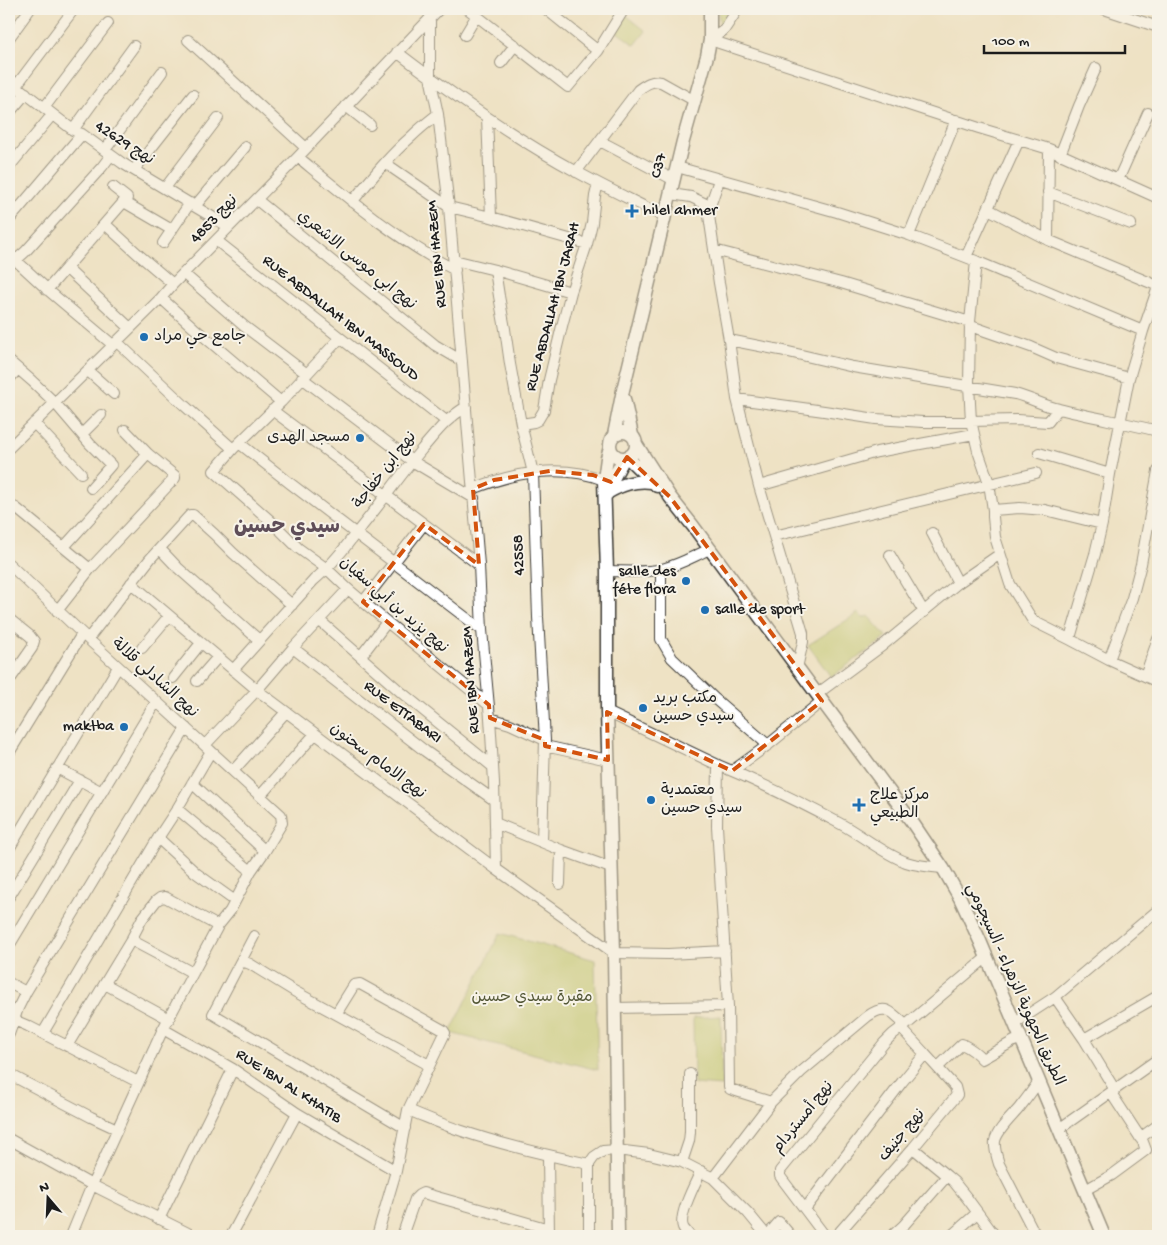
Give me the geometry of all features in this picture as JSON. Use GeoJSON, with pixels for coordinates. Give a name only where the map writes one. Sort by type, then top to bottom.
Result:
{"type":"FeatureCollection","features":[{"type":"Feature","properties":{"kind":"main road","name":"C37"},"geometry":{"type":"LineString","coordinates":[[618,1236],[614,953],[607,712],[607,496],[604,480],[606,463],[665,217],[704,72],[710,40],[710,9]]}},
{"type":"Feature","properties":{"kind":"main road"},"geometry":{"type":"LineString","coordinates":[[607,496],[612,481],[625,458],[634,452],[634,440],[623,390]]}},
{"type":"Feature","properties":{"kind":"main road"},"geometry":{"type":"LineString","coordinates":[[618,432],[623,432],[634,440],[670,498],[625,458],[614,455],[612,441],[618,432]]}},
{"type":"Feature","properties":{"kind":"main road"},"geometry":{"type":"LineString","coordinates":[[607,496],[624,484],[643,481],[652,482]]}},
{"type":"Feature","properties":{"kind":"main road","name":"الطريق الجهوية الزهراء - السيجومي"},"geometry":{"type":"LineString","coordinates":[[670,498],[820,697],[912,822],[943,868],[968,914],[987,957],[1104,1236]]}},
{"type":"Feature","properties":{"kind":"street"},"geometry":{"type":"LineString","coordinates":[[9,38],[30,9]]}},
{"type":"Feature","properties":{"kind":"street"},"geometry":{"type":"LineString","coordinates":[[13,82],[74,9]]}},
{"type":"Feature","properties":{"kind":"street","name":"نهج 4853"},"geometry":{"type":"LineString","coordinates":[[9,448],[217,241],[438,9]]}},
{"type":"Feature","properties":{"kind":"street"},"geometry":{"type":"LineString","coordinates":[[546,9],[598,52]]}},
{"type":"Feature","properties":{"kind":"street"},"geometry":{"type":"LineString","coordinates":[[465,36],[472,12],[568,87],[598,52],[624,9]]}},
{"type":"Feature","properties":{"kind":"street"},"geometry":{"type":"LineString","coordinates":[[710,40],[724,30],[738,9]]}},
{"type":"Feature","properties":{"kind":"street"},"geometry":{"type":"LineString","coordinates":[[1104,9],[1158,27]]}},
{"type":"Feature","properties":{"kind":"street","name":"RUE IBN HAZEM"},"geometry":{"type":"LineString","coordinates":[[430,17],[430,78],[438,114],[449,207],[474,493],[482,630],[490,718],[496,869]]}},
{"type":"Feature","properties":{"kind":"street"},"geometry":{"type":"LineString","coordinates":[[9,167],[108,23]]}},
{"type":"Feature","properties":{"kind":"street"},"geometry":{"type":"LineString","coordinates":[[188,40],[306,148]]}},
{"type":"Feature","properties":{"kind":"street"},"geometry":{"type":"LineString","coordinates":[[710,40],[1049,149],[1158,198]]}},
{"type":"Feature","properties":{"kind":"street"},"geometry":{"type":"LineString","coordinates":[[501,63],[515,45]]}},
{"type":"Feature","properties":{"kind":"street"},"geometry":{"type":"LineString","coordinates":[[9,220],[77,132],[134,46]]}},
{"type":"Feature","properties":{"kind":"street"},"geometry":{"type":"LineString","coordinates":[[397,52],[430,78],[507,130],[576,172],[665,217]]}},
{"type":"Feature","properties":{"kind":"street"},"geometry":{"type":"LineString","coordinates":[[1060,154],[1096,68]]}},
{"type":"Feature","properties":{"kind":"street"},"geometry":{"type":"LineString","coordinates":[[162,72],[108,153],[102,167],[31,245],[12,257],[48,290],[115,344],[185,406],[236,446],[291,484],[482,630]]}},
{"type":"Feature","properties":{"kind":"street","name":"نهج 42629"},"geometry":{"type":"LineString","coordinates":[[13,82],[48,111],[108,153],[229,227]]}},
{"type":"Feature","properties":{"kind":"street"},"geometry":{"type":"LineString","coordinates":[[576,172],[638,90],[650,82],[660,82],[695,101]]}},
{"type":"Feature","properties":{"kind":"street"},"geometry":{"type":"LineString","coordinates":[[9,113],[26,93]]}},
{"type":"Feature","properties":{"kind":"street"},"geometry":{"type":"LineString","coordinates":[[134,170],[193,95]]}},
{"type":"Feature","properties":{"kind":"street"},"geometry":{"type":"LineString","coordinates":[[346,106],[370,125]]}},
{"type":"Feature","properties":{"kind":"street"},"geometry":{"type":"LineString","coordinates":[[1118,180],[1148,113]]}},
{"type":"Feature","properties":{"kind":"street"},"geometry":{"type":"LineString","coordinates":[[352,202],[411,136],[438,114]]}},
{"type":"Feature","properties":{"kind":"street"},"geometry":{"type":"LineString","coordinates":[[487,116],[491,217]]}},
{"type":"Feature","properties":{"kind":"street"},"geometry":{"type":"LineString","coordinates":[[164,188],[218,118]]}},
{"type":"Feature","properties":{"kind":"street"},"geometry":{"type":"LineString","coordinates":[[909,235],[956,120]]}},
{"type":"Feature","properties":{"kind":"street"},"geometry":{"type":"LineString","coordinates":[[600,140],[676,173],[719,180],[837,212],[909,235],[1144,331]]}},
{"type":"Feature","properties":{"kind":"street"},"geometry":{"type":"LineString","coordinates":[[966,257],[1019,140]]}},
{"type":"Feature","properties":{"kind":"street"},"geometry":{"type":"LineString","coordinates":[[163,243],[192,205],[245,147]]}},
{"type":"Feature","properties":{"kind":"street"},"geometry":{"type":"LineString","coordinates":[[1048,240],[1049,149]]}},
{"type":"Feature","properties":{"kind":"street"},"geometry":{"type":"LineString","coordinates":[[298,157],[352,202],[412,246],[454,265],[495,270],[571,292]]}},
{"type":"Feature","properties":{"kind":"street"},"geometry":{"type":"LineString","coordinates":[[385,163],[449,207],[588,244]]}},
{"type":"Feature","properties":{"kind":"street"},"geometry":{"type":"LineString","coordinates":[[719,180],[710,206],[709,216],[737,399],[759,486],[803,633],[803,642],[797,668]]}},
{"type":"Feature","properties":{"kind":"street","name":"RUE ABDALLAH IBN JARAH"},"geometry":{"type":"LineString","coordinates":[[521,424],[538,420],[544,410],[549,380],[571,292],[588,244],[598,183]]}},
{"type":"Feature","properties":{"kind":"street"},"geometry":{"type":"LineString","coordinates":[[48,290],[127,198],[113,187]]}},
{"type":"Feature","properties":{"kind":"street"},"geometry":{"type":"LineString","coordinates":[[1048,192],[1132,224]]}},
{"type":"Feature","properties":{"kind":"street"},"geometry":{"type":"LineString","coordinates":[[671,194],[691,197],[710,206]]}},
{"type":"Feature","properties":{"kind":"street","name":"نهج ابي موسى الاشعري"},"geometry":{"type":"LineString","coordinates":[[257,200],[436,345],[462,361]]}},
{"type":"Feature","properties":{"kind":"street"},"geometry":{"type":"LineString","coordinates":[[124,202],[172,230]]}},
{"type":"Feature","properties":{"kind":"street"},"geometry":{"type":"LineString","coordinates":[[988,209],[1048,240],[1158,286],[1129,378],[1102,524],[1095,554],[1070,636],[1071,640]]}},
{"type":"Feature","properties":{"kind":"street"},"geometry":{"type":"LineString","coordinates":[[105,224],[173,284]]}},
{"type":"Feature","properties":{"kind":"street","name":"RUE ABDALLAH IBN MASSOUD"},"geometry":{"type":"LineString","coordinates":[[217,241],[446,421]]}},
{"type":"Feature","properties":{"kind":"street"},"geometry":{"type":"LineString","coordinates":[[714,250],[841,283],[970,324],[1056,358],[1129,378]]}},
{"type":"Feature","properties":{"kind":"street"},"geometry":{"type":"LineString","coordinates":[[976,261],[970,324],[969,385],[971,421],[978,452],[989,484],[995,537],[1010,584],[1033,621],[1158,682]]}},
{"type":"Feature","properties":{"kind":"street"},"geometry":{"type":"LineString","coordinates":[[66,268],[130,328]]}},
{"type":"Feature","properties":{"kind":"street","name":"42558"},"geometry":{"type":"LineString","coordinates":[[495,270],[521,424],[533,473],[545,743],[542,842]]}},
{"type":"Feature","properties":{"kind":"street"},"geometry":{"type":"LineString","coordinates":[[184,274],[244,326],[412,461],[474,493],[494,480],[550,471],[593,475],[604,480]]}},
{"type":"Feature","properties":{"kind":"street"},"geometry":{"type":"LineString","coordinates":[[161,298],[281,402]]}},
{"type":"Feature","properties":{"kind":"street","name":"نهج يزيد بن أبي سفيان"},"geometry":{"type":"LineString","coordinates":[[340,338],[214,471],[273,523],[298,548],[327,569],[387,622],[489,705]]}},
{"type":"Feature","properties":{"kind":"street"},"geometry":{"type":"LineString","coordinates":[[729,340],[853,367],[1015,394],[1058,409],[1158,430]]}},
{"type":"Feature","properties":{"kind":"street"},"geometry":{"type":"LineString","coordinates":[[9,361],[55,403],[90,444],[111,465],[91,488]]}},
{"type":"Feature","properties":{"kind":"street"},"geometry":{"type":"LineString","coordinates":[[9,379],[18,369]]}},
{"type":"Feature","properties":{"kind":"street"},"geometry":{"type":"LineString","coordinates":[[88,371],[114,394]]}},
{"type":"Feature","properties":{"kind":"street"},"geometry":{"type":"LineString","coordinates":[[737,399],[876,419],[924,422],[1017,420],[1048,422],[1058,409]]}},
{"type":"Feature","properties":{"kind":"street","name":"نهج ابن خفاجة"},"geometry":{"type":"LineString","coordinates":[[233,670],[314,580],[327,569],[446,421],[466,407]]}},
{"type":"Feature","properties":{"kind":"street"},"geometry":{"type":"LineString","coordinates":[[272,410],[479,566]]}},
{"type":"Feature","properties":{"kind":"street"},"geometry":{"type":"LineString","coordinates":[[82,434],[101,416]]}},
{"type":"Feature","properties":{"kind":"street"},"geometry":{"type":"LineString","coordinates":[[34,424],[81,473]]}},
{"type":"Feature","properties":{"kind":"street"},"geometry":{"type":"LineString","coordinates":[[57,610],[90,570],[174,480],[175,476],[148,454],[125,430]]}},
{"type":"Feature","properties":{"kind":"street"},"geometry":{"type":"LineString","coordinates":[[759,486],[877,452],[974,434]]}},
{"type":"Feature","properties":{"kind":"street"},"geometry":{"type":"LineString","coordinates":[[1039,453],[1110,474]]}},
{"type":"Feature","properties":{"kind":"street"},"geometry":{"type":"LineString","coordinates":[[64,547],[148,454]]}},
{"type":"Feature","properties":{"kind":"street"},"geometry":{"type":"LineString","coordinates":[[1110,660],[1132,598],[1141,564],[1158,471]]}},
{"type":"Feature","properties":{"kind":"street"},"geometry":{"type":"LineString","coordinates":[[774,536],[1036,473]]}},
{"type":"Feature","properties":{"kind":"street"},"geometry":{"type":"LineString","coordinates":[[993,510],[1020,508],[1045,510],[1102,524]]}},
{"type":"Feature","properties":{"kind":"street"},"geometry":{"type":"LineString","coordinates":[[13,510],[64,547],[90,570]]}},
{"type":"Feature","properties":{"kind":"street"},"geometry":{"type":"LineString","coordinates":[[9,753],[85,636],[190,515],[193,515],[207,527],[233,553],[292,605]]}},
{"type":"Feature","properties":{"kind":"street"},"geometry":{"type":"LineString","coordinates":[[364,602],[424,524]]}},
{"type":"Feature","properties":{"kind":"street"},"geometry":{"type":"LineString","coordinates":[[932,533],[958,583]]}},
{"type":"Feature","properties":{"kind":"street"},"geometry":{"type":"LineString","coordinates":[[160,549],[178,568],[259,640]]}},
{"type":"Feature","properties":{"kind":"street"},"geometry":{"type":"LineString","coordinates":[[607,571],[661,569],[710,549]]}},
{"type":"Feature","properties":{"kind":"street"},"geometry":{"type":"LineString","coordinates":[[732,771],[768,745],[820,697],[958,583],[1000,554]]}},
{"type":"Feature","properties":{"kind":"street"},"geometry":{"type":"LineString","coordinates":[[890,555],[924,612]]}},
{"type":"Feature","properties":{"kind":"street","name":"نهج الشادلي قلالة"},"geometry":{"type":"LineString","coordinates":[[9,564],[118,667],[281,815],[282,823],[265,852]]}},
{"type":"Feature","properties":{"kind":"street"},"geometry":{"type":"LineString","coordinates":[[661,569],[660,640],[666,651],[708,692],[768,745]]}},
{"type":"Feature","properties":{"kind":"street","name":"نهج الامام سحنون"},"geometry":{"type":"LineString","coordinates":[[130,583],[257,690],[496,869],[614,953]]}},
{"type":"Feature","properties":{"kind":"street"},"geometry":{"type":"LineString","coordinates":[[43,1033],[177,809],[192,783],[208,748],[293,648],[348,589]]}},
{"type":"Feature","properties":{"kind":"street"},"geometry":{"type":"LineString","coordinates":[[142,648],[169,616]]}},
{"type":"Feature","properties":{"kind":"street"},"geometry":{"type":"LineString","coordinates":[[9,619],[34,641],[33,646],[13,666],[9,681]]}},
{"type":"Feature","properties":{"kind":"street"},"geometry":{"type":"LineString","coordinates":[[319,620],[402,693],[492,766]]}},
{"type":"Feature","properties":{"kind":"street"},"geometry":{"type":"LineString","coordinates":[[361,656],[387,622]]}},
{"type":"Feature","properties":{"kind":"street"},"geometry":{"type":"LineString","coordinates":[[1145,676],[1158,639]]}},
{"type":"Feature","properties":{"kind":"street"},"geometry":{"type":"LineString","coordinates":[[173,678],[201,643]]}},
{"type":"Feature","properties":{"kind":"street","name":"RUE ETTABARI"},"geometry":{"type":"LineString","coordinates":[[293,648],[426,751],[494,800]]}},
{"type":"Feature","properties":{"kind":"street"},"geometry":{"type":"LineString","coordinates":[[197,681],[218,657]]}},
{"type":"Feature","properties":{"kind":"street"},"geometry":{"type":"LineString","coordinates":[[9,849],[118,667]]}},
{"type":"Feature","properties":{"kind":"street"},"geometry":{"type":"LineString","coordinates":[[9,946],[156,702]]}},
{"type":"Feature","properties":{"kind":"street"},"geometry":{"type":"LineString","coordinates":[[233,771],[286,712]]}},
{"type":"Feature","properties":{"kind":"street"},"geometry":{"type":"LineString","coordinates":[[607,712],[840,823],[891,856],[921,866],[943,868]]}},
{"type":"Feature","properties":{"kind":"street"},"geometry":{"type":"LineString","coordinates":[[490,718],[510,724],[545,743],[608,760]]}},
{"type":"Feature","properties":{"kind":"street"},"geometry":{"type":"LineString","coordinates":[[9,1034],[26,992],[186,728]]}},
{"type":"Feature","properties":{"kind":"street"},"geometry":{"type":"LineString","coordinates":[[260,796],[315,734]]}},
{"type":"Feature","properties":{"kind":"street"},"geometry":{"type":"LineString","coordinates":[[713,1178],[771,1102],[730,1090],[729,1086],[728,1006],[718,826],[718,765]]}},
{"type":"Feature","properties":{"kind":"street"},"geometry":{"type":"LineString","coordinates":[[57,768],[102,792]]}},
{"type":"Feature","properties":{"kind":"street"},"geometry":{"type":"LineString","coordinates":[[9,897],[80,780]]}},
{"type":"Feature","properties":{"kind":"street"},"geometry":{"type":"LineString","coordinates":[[71,1236],[92,1185],[168,1018],[218,926],[230,911],[251,871],[265,852],[192,783]]}},
{"type":"Feature","properties":{"kind":"street"},"geometry":{"type":"LineString","coordinates":[[177,809],[251,871]]}},
{"type":"Feature","properties":{"kind":"street"},"geometry":{"type":"LineString","coordinates":[[495,823],[561,850],[612,868]]}},
{"type":"Feature","properties":{"kind":"street"},"geometry":{"type":"LineString","coordinates":[[158,838],[196,873],[235,901]]}},
{"type":"Feature","properties":{"kind":"street"},"geometry":{"type":"LineString","coordinates":[[560,884],[561,850]]}},
{"type":"Feature","properties":{"kind":"street"},"geometry":{"type":"LineString","coordinates":[[67,1046],[142,919],[156,901],[165,897],[218,926]]}},
{"type":"Feature","properties":{"kind":"street"},"geometry":{"type":"LineString","coordinates":[[1015,1023],[1055,997],[1158,910]]}},
{"type":"Feature","properties":{"kind":"street"},"geometry":{"type":"LineString","coordinates":[[254,936],[213,1014],[405,1128]]}},
{"type":"Feature","properties":{"kind":"street"},"geometry":{"type":"LineString","coordinates":[[131,940],[193,973]]}},
{"type":"Feature","properties":{"kind":"street"},"geometry":{"type":"LineString","coordinates":[[614,953],[668,954],[725,951]]}},
{"type":"Feature","properties":{"kind":"street"},"geometry":{"type":"LineString","coordinates":[[904,1028],[987,957]]}},
{"type":"Feature","properties":{"kind":"street"},"geometry":{"type":"LineString","coordinates":[[240,963],[250,964],[429,1066]]}},
{"type":"Feature","properties":{"kind":"street"},"geometry":{"type":"LineString","coordinates":[[9,983],[26,992]]}},
{"type":"Feature","properties":{"kind":"street"},"geometry":{"type":"LineString","coordinates":[[105,984],[168,1018]]}},
{"type":"Feature","properties":{"kind":"street"},"geometry":{"type":"LineString","coordinates":[[336,1014],[354,985],[360,984],[444,1031],[408,1110],[396,1171],[378,1236]]}},
{"type":"Feature","properties":{"kind":"street"},"geometry":{"type":"LineString","coordinates":[[1084,1039],[1158,996]]}},
{"type":"Feature","properties":{"kind":"street"},"geometry":{"type":"LineString","coordinates":[[1055,997],[1084,1039],[1146,1148],[1145,1152],[1112,1175],[1085,1190]]}},
{"type":"Feature","properties":{"kind":"street"},"geometry":{"type":"LineString","coordinates":[[614,1008],[728,1006]]}},
{"type":"Feature","properties":{"kind":"street","name":"نهج جنيف"},"geometry":{"type":"LineString","coordinates":[[771,1102],[801,1072],[880,1009],[886,1009],[891,1012],[955,1088],[957,1094],[913,1148],[836,1236]]}},
{"type":"Feature","properties":{"kind":"street"},"geometry":{"type":"LineString","coordinates":[[14,1020],[138,1082]]}},
{"type":"Feature","properties":{"kind":"street","name":"نهج أمستردام"},"geometry":{"type":"LineString","coordinates":[[825,1236],[782,1179],[780,1171],[880,1048],[893,1034],[904,1028]]}},
{"type":"Feature","properties":{"kind":"street","name":"RUE IBN AL KHATIB"},"geometry":{"type":"LineString","coordinates":[[163,1029],[233,1069],[297,1113],[396,1171]]}},
{"type":"Feature","properties":{"kind":"street"},"geometry":{"type":"LineString","coordinates":[[938,1067],[962,1044],[970,1048],[982,1059],[1014,1041],[1022,1039]]}},
{"type":"Feature","properties":{"kind":"street"},"geometry":{"type":"LineString","coordinates":[[805,1209],[925,1054]]}},
{"type":"Feature","properties":{"kind":"street"},"geometry":{"type":"LineString","coordinates":[[1059,1129],[1158,1059]]}},
{"type":"Feature","properties":{"kind":"street"},"geometry":{"type":"LineString","coordinates":[[159,1219],[233,1069]]}},
{"type":"Feature","properties":{"kind":"street"},"geometry":{"type":"LineString","coordinates":[[9,1074],[118,1129]]}},
{"type":"Feature","properties":{"kind":"street"},"geometry":{"type":"LineString","coordinates":[[682,1162],[690,1132],[690,1074]]}},
{"type":"Feature","properties":{"kind":"street"},"geometry":{"type":"LineString","coordinates":[[1036,1236],[999,1164],[994,1146],[998,1133],[1039,1081]]}},
{"type":"Feature","properties":{"kind":"street"},"geometry":{"type":"LineString","coordinates":[[408,1110],[462,1131],[548,1156],[589,1164]]}},
{"type":"Feature","properties":{"kind":"street"},"geometry":{"type":"LineString","coordinates":[[231,1236],[297,1113]]}},
{"type":"Feature","properties":{"kind":"street"},"geometry":{"type":"LineString","coordinates":[[1140,1138],[1158,1125]]}},
{"type":"Feature","properties":{"kind":"street"},"geometry":{"type":"LineString","coordinates":[[9,1139],[92,1185],[194,1236]]}},
{"type":"Feature","properties":{"kind":"street"},"geometry":{"type":"LineString","coordinates":[[913,1148],[954,1182],[995,1236]]}},
{"type":"Feature","properties":{"kind":"street"},"geometry":{"type":"LineString","coordinates":[[589,1236],[589,1164],[594,1157],[603,1151],[616,1150],[649,1154],[682,1162],[701,1171],[713,1178],[748,1212],[767,1236],[780,1222],[791,1236]]}},
{"type":"Feature","properties":{"kind":"street"},"geometry":{"type":"LineString","coordinates":[[402,1236],[415,1199],[423,1193],[549,1233],[548,1156]]}},
{"type":"Feature","properties":{"kind":"street"},"geometry":{"type":"LineString","coordinates":[[690,1236],[683,1227],[682,1217],[691,1191],[701,1171]]}},
{"type":"Feature","properties":{"kind":"street"},"geometry":{"type":"LineString","coordinates":[[892,1236],[947,1176]]}},
{"type":"Feature","properties":{"kind":"street"},"geometry":{"type":"LineString","coordinates":[[951,1236],[977,1213]]}},
{"type":"Feature","properties":{"kind":"highlighted area"},"geometry":{"type":"Polygon","coordinates":[[[627,457],[670,497],[822,701],[732,771],[607,712],[608,760],[545,746],[545,740],[490,718],[489,705],[363,602],[424,524],[479,565],[473,489],[494,480],[550,471],[593,475],[611,482],[627,457]]]}},
{"type":"Feature","properties":{"kind":"green space"},"geometry":{"type":"Polygon","coordinates":[[[718,9],[730,9],[720,26],[718,9]]]}},
{"type":"Feature","properties":{"kind":"green space"},"geometry":{"type":"Polygon","coordinates":[[[626,15],[646,31],[635,45],[614,30],[626,15]]]}},
{"type":"Feature","properties":{"kind":"green space"},"geometry":{"type":"Polygon","coordinates":[[[858,613],[863,618],[868,616],[887,637],[831,677],[808,645],[858,613]]]}},
{"type":"Feature","properties":{"kind":"green space","name":"مقبرة سيدي حسين"},"geometry":{"type":"Polygon","coordinates":[[[500,933],[595,960],[598,1070],[450,1033],[500,933]]]}},
{"type":"Feature","properties":{"kind":"green space"},"geometry":{"type":"Polygon","coordinates":[[[721,1016],[722,1086],[694,1084],[693,1018],[721,1016]]]}},
{"type":"Feature","properties":{"kind":"place","name":"hilel ahmer"},"geometry":{"type":"Point","coordinates":[632,211]}},
{"type":"Feature","properties":{"kind":"place","name":"جامع حي مراد"},"geometry":{"type":"Point","coordinates":[144,337]}},
{"type":"Feature","properties":{"kind":"place","name":"مسجد الهدى"},"geometry":{"type":"Point","coordinates":[360,438]}},
{"type":"Feature","properties":{"kind":"place","name":"salle des féte flora"},"geometry":{"type":"Point","coordinates":[686,581]}},
{"type":"Feature","properties":{"kind":"place","name":"salle de sport"},"geometry":{"type":"Point","coordinates":[705,610]}},
{"type":"Feature","properties":{"kind":"place","name":"مكتب بريد سيدي حسين"},"geometry":{"type":"Point","coordinates":[643,708]}},
{"type":"Feature","properties":{"kind":"place","name":"maktba"},"geometry":{"type":"Point","coordinates":[124,727]}},
{"type":"Feature","properties":{"kind":"place","name":"معتمدية سيدي حسين"},"geometry":{"type":"Point","coordinates":[651,800]}},
{"type":"Feature","properties":{"kind":"place","name":"مركز علاج الطبيعي"},"geometry":{"type":"Point","coordinates":[859,805]}},
{"type":"Feature","properties":{"kind":"district","name":"سيدي حسين"},"geometry":{"type":"Point","coordinates":[287,528]}}]}
